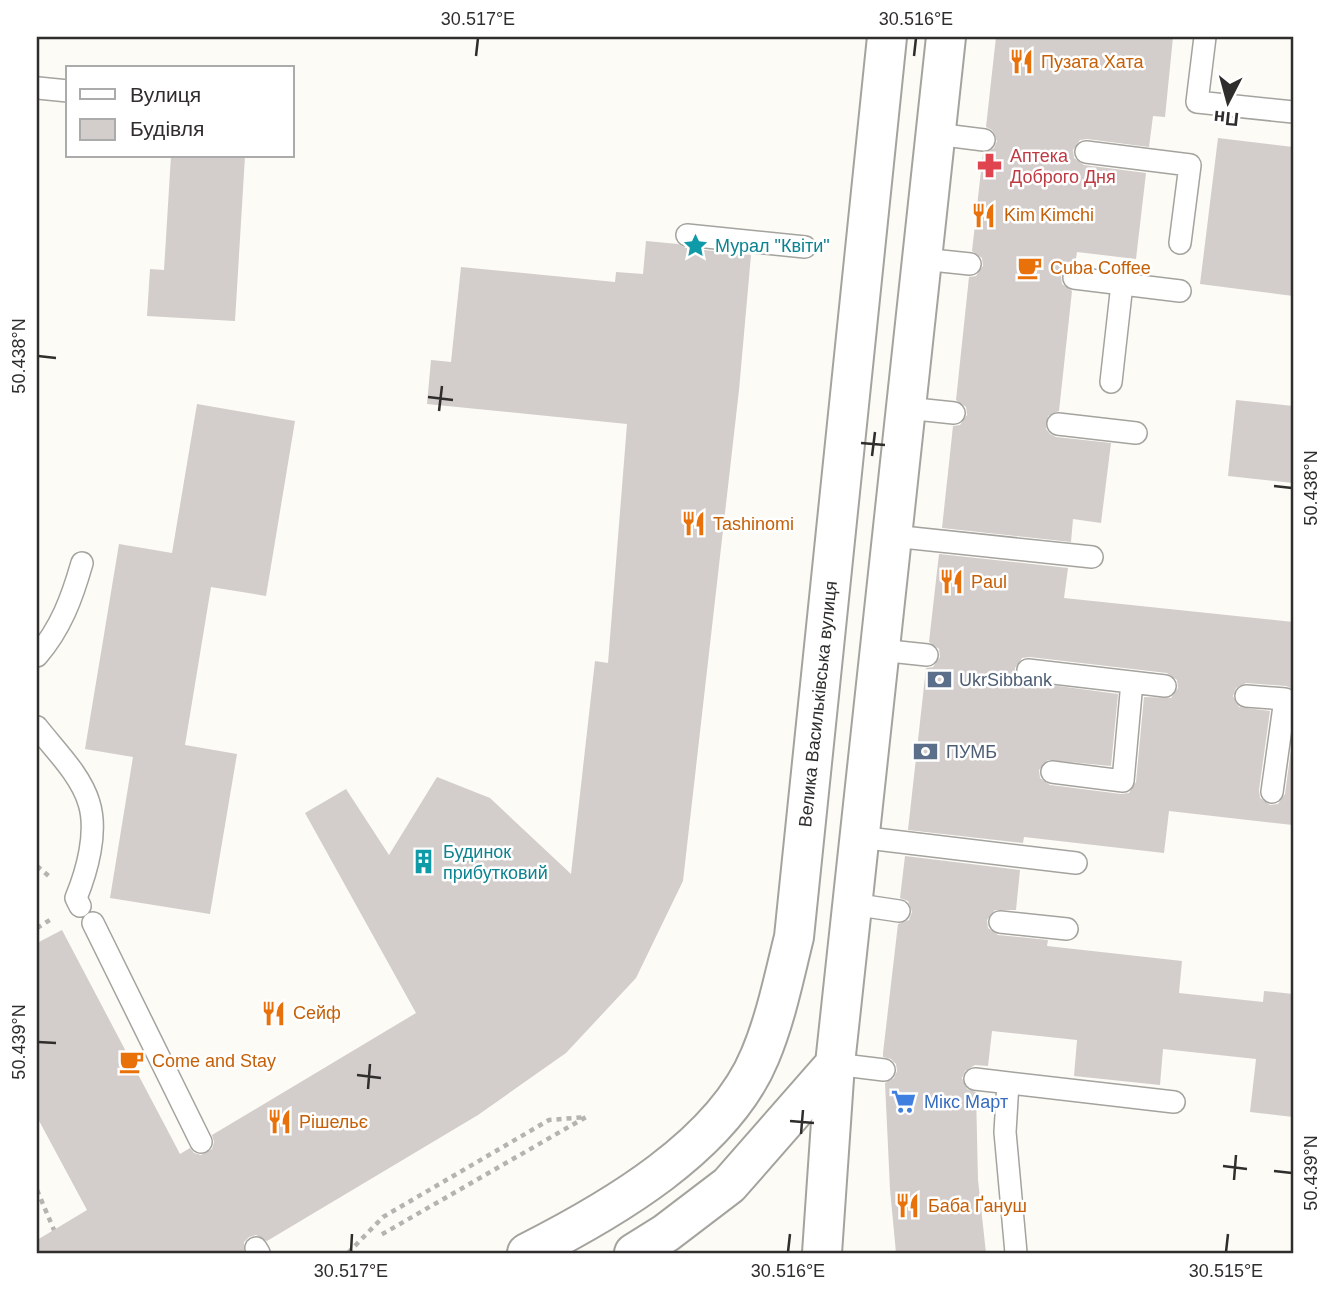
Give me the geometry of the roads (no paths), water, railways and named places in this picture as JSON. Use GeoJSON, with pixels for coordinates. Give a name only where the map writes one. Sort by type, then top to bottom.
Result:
{"type":"FeatureCollection","features":[{"type":"Feature","properties":{"kind":"main road","name":"Велика Васильківська вулиця"},"geometry":{"type":"LineString","coordinates":[[527,1253],[571,1231],[651,1180],[712,1128],[739,1096],[760,1058],[776,1012],[795,924],[887,37]]}},
{"type":"Feature","properties":{"kind":"main road"},"geometry":{"type":"LineString","coordinates":[[822,1253],[835,1064],[946,37]]}},
{"type":"Feature","properties":{"kind":"main road"},"geometry":{"type":"LineString","coordinates":[[634,1253],[666,1233],[729,1185],[835,1064]]}},
{"type":"Feature","properties":{"kind":"lane"},"geometry":{"type":"LineString","coordinates":[[1205,37],[1197,102],[1293,113]]}},
{"type":"Feature","properties":{"kind":"lane"},"geometry":{"type":"LineString","coordinates":[[38,88],[66,91]]}},
{"type":"Feature","properties":{"kind":"lane"},"geometry":{"type":"LineString","coordinates":[[936,134],[984,140]]}},
{"type":"Feature","properties":{"kind":"lane"},"geometry":{"type":"LineString","coordinates":[[1086,152],[1190,165],[1180,243]]}},
{"type":"Feature","properties":{"kind":"lane"},"geometry":{"type":"LineString","coordinates":[[687,235],[805,247]]}},
{"type":"Feature","properties":{"kind":"lane"},"geometry":{"type":"LineString","coordinates":[[922,259],[970,264]]}},
{"type":"Feature","properties":{"kind":"lane"},"geometry":{"type":"LineString","coordinates":[[1074,278],[1180,291]]}},
{"type":"Feature","properties":{"kind":"lane"},"geometry":{"type":"LineString","coordinates":[[1111,382],[1122,284]]}},
{"type":"Feature","properties":{"kind":"lane"},"geometry":{"type":"LineString","coordinates":[[906,408],[954,413]]}},
{"type":"Feature","properties":{"kind":"lane"},"geometry":{"type":"LineString","coordinates":[[1058,424],[1136,433]]}},
{"type":"Feature","properties":{"kind":"lane"},"geometry":{"type":"LineString","coordinates":[[892,536],[1092,557]]}},
{"type":"Feature","properties":{"kind":"lane"},"geometry":{"type":"LineString","coordinates":[[37,656],[60,625],[74,593],[82,563]]}},
{"type":"Feature","properties":{"kind":"lane"},"geometry":{"type":"LineString","coordinates":[[880,650],[927,655]]}},
{"type":"Feature","properties":{"kind":"lane"},"geometry":{"type":"LineString","coordinates":[[1028,670],[1165,686]]}},
{"type":"Feature","properties":{"kind":"lane"},"geometry":{"type":"LineString","coordinates":[[1052,772],[1123,781],[1132,682]]}},
{"type":"Feature","properties":{"kind":"lane"},"geometry":{"type":"LineString","coordinates":[[1246,696],[1285,699],[1272,792]]}},
{"type":"Feature","properties":{"kind":"lane"},"geometry":{"type":"LineString","coordinates":[[37,727],[78,780],[89,802],[91,831],[88,858],[76,898],[80,906]]}},
{"type":"Feature","properties":{"kind":"lane"},"geometry":{"type":"LineString","coordinates":[[859,836],[1076,863]]}},
{"type":"Feature","properties":{"kind":"lane"},"geometry":{"type":"LineString","coordinates":[[852,904],[899,911]]}},
{"type":"Feature","properties":{"kind":"lane"},"geometry":{"type":"LineString","coordinates":[[1000,922],[1067,929]]}},
{"type":"Feature","properties":{"kind":"lane"},"geometry":{"type":"LineString","coordinates":[[93,923],[201,1142]]}},
{"type":"Feature","properties":{"kind":"lane"},"geometry":{"type":"LineString","coordinates":[[835,1064],[884,1070]]}},
{"type":"Feature","properties":{"kind":"lane"},"geometry":{"type":"LineString","coordinates":[[975,1079],[1174,1102]]}},
{"type":"Feature","properties":{"kind":"lane"},"geometry":{"type":"LineString","coordinates":[[1008,1083],[1004,1132],[1016,1253]]}},
{"type":"Feature","properties":{"kind":"place","name":"Пузата Хата"},"geometry":{"type":"Point","coordinates":[1021,62]}},
{"type":"Feature","properties":{"kind":"place","name":"Аптека Доброго Дня"},"geometry":{"type":"Point","coordinates":[990,166]}},
{"type":"Feature","properties":{"kind":"place","name":"Kim Kimchi"},"geometry":{"type":"Point","coordinates":[984,215]}},
{"type":"Feature","properties":{"kind":"place","name":"Мурал \"Квіти\""},"geometry":{"type":"Point","coordinates":[695,246]}},
{"type":"Feature","properties":{"kind":"place","name":"Cuba Coffee"},"geometry":{"type":"Point","coordinates":[1030,268]}},
{"type":"Feature","properties":{"kind":"place","name":"Tashinomi"},"geometry":{"type":"Point","coordinates":[693,524]}},
{"type":"Feature","properties":{"kind":"place","name":"Paul"},"geometry":{"type":"Point","coordinates":[951,582]}},
{"type":"Feature","properties":{"kind":"place","name":"UkrSibbank"},"geometry":{"type":"Point","coordinates":[939,680]}},
{"type":"Feature","properties":{"kind":"place","name":"ПУМБ"},"geometry":{"type":"Point","coordinates":[926,752]}},
{"type":"Feature","properties":{"kind":"place","name":"Будинок прибутковий"},"geometry":{"type":"Point","coordinates":[423,862]}},
{"type":"Feature","properties":{"kind":"place","name":"Сейф"},"geometry":{"type":"Point","coordinates":[273,1013]}},
{"type":"Feature","properties":{"kind":"place","name":"Come and Stay"},"geometry":{"type":"Point","coordinates":[132,1061]}},
{"type":"Feature","properties":{"kind":"place","name":"Мікс Март"},"geometry":{"type":"Point","coordinates":[904,1102]}},
{"type":"Feature","properties":{"kind":"place","name":"Рішельє"},"geometry":{"type":"Point","coordinates":[279,1122]}},
{"type":"Feature","properties":{"kind":"place","name":"Баба Ґануш"},"geometry":{"type":"Point","coordinates":[908,1206]}}]}
